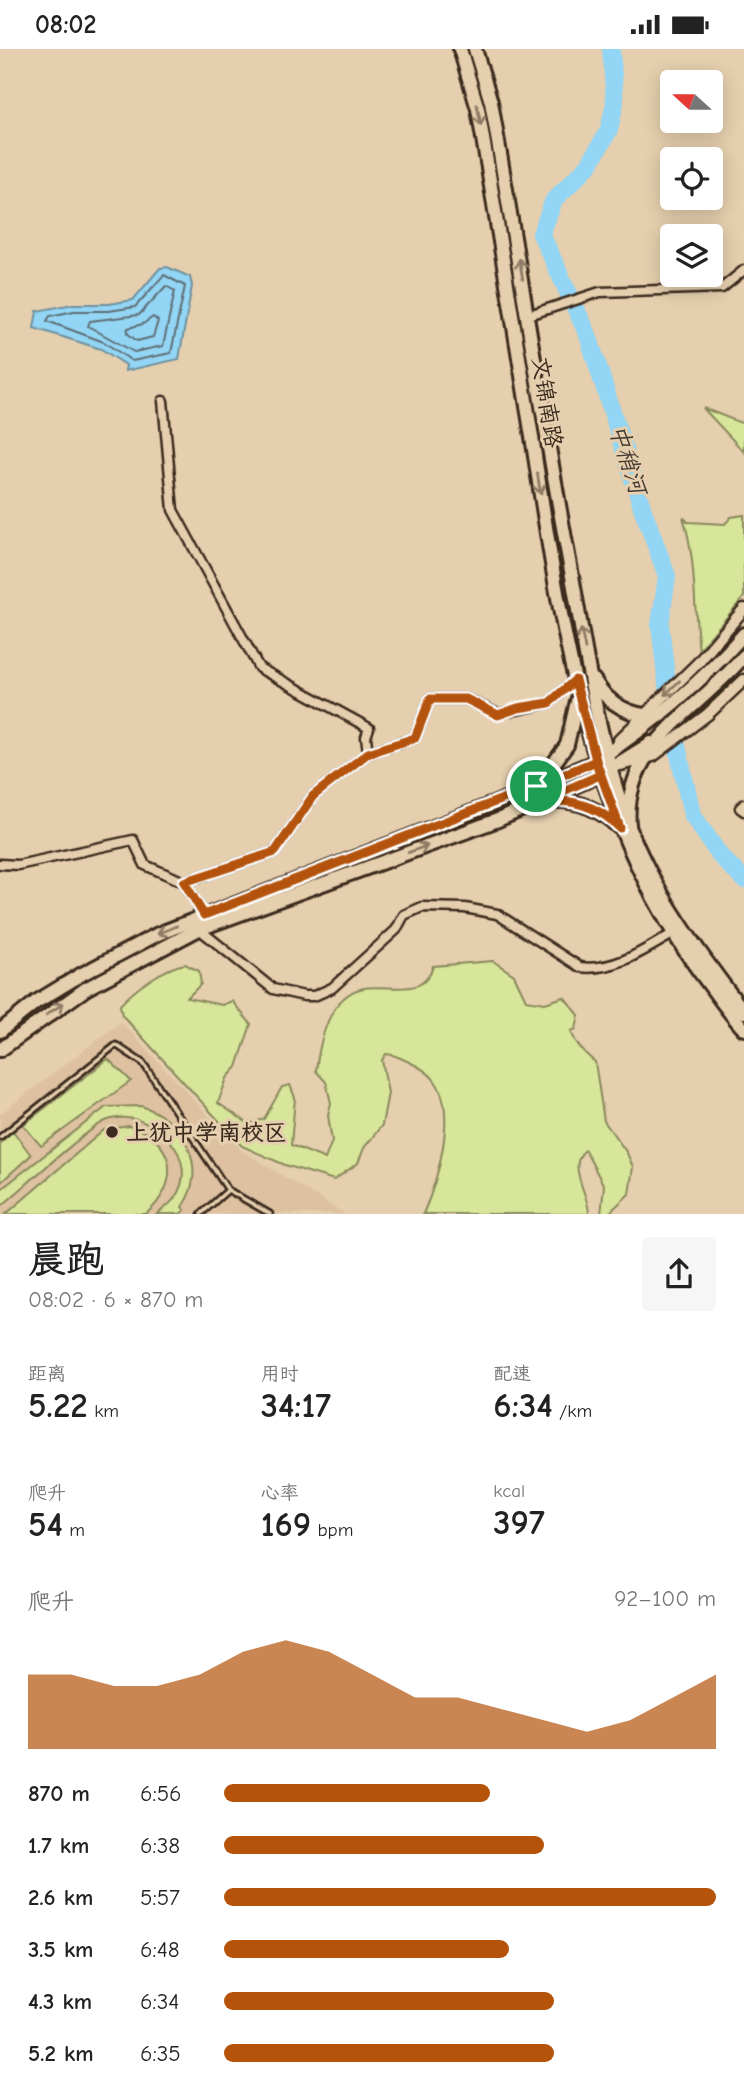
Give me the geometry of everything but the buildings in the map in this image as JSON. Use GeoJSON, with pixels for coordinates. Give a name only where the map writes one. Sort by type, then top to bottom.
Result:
{"type":"FeatureCollection","features":[{"type":"Feature","properties":{"kind":"main road","name":"文锦南路"},"geometry":{"type":"LineString","coordinates":[[460,49],[478,109],[552,569],[575,680],[601,757]]}},
{"type":"Feature","properties":{"kind":"main road","name":"文锦南路"},"geometry":{"type":"LineString","coordinates":[[475,49],[491,101],[588,662],[601,757]]}},
{"type":"Feature","properties":{"kind":"main road"},"geometry":{"type":"LineString","coordinates":[[588,662],[597,686],[609,699],[645,718],[660,716],[702,679],[744,634]]}},
{"type":"Feature","properties":{"kind":"main road"},"geometry":{"type":"LineString","coordinates":[[0,1050],[87,988],[200,929],[536,803],[605,771],[657,739],[705,697],[744,656]]}},
{"type":"Feature","properties":{"kind":"main road"},"geometry":{"type":"LineString","coordinates":[[536,786],[561,757],[572,733],[576,706],[575,680]]}},
{"type":"Feature","properties":{"kind":"main road"},"geometry":{"type":"LineString","coordinates":[[0,1031],[36,1002],[122,950],[204,915],[536,786],[601,757],[645,718]]}},
{"type":"Feature","properties":{"kind":"main road"},"geometry":{"type":"LineString","coordinates":[[624,827],[629,794],[657,739]]}},
{"type":"Feature","properties":{"kind":"main road"},"geometry":{"type":"LineString","coordinates":[[601,757],[645,886],[674,933],[744,1029]]}},
{"type":"Feature","properties":{"kind":"main road"},"geometry":{"type":"LineString","coordinates":[[536,803],[557,800],[579,803],[598,810],[624,827],[687,936],[744,1012]]}},
{"type":"Feature","properties":{"kind":"street"},"geometry":{"type":"LineString","coordinates":[[529,316],[600,292],[722,288],[744,270]]}},
{"type":"Feature","properties":{"kind":"street"},"geometry":{"type":"LineString","coordinates":[[163,401],[173,510],[259,668],[369,728],[366,737],[368,753]]}},
{"type":"Feature","properties":{"kind":"street"},"geometry":{"type":"LineString","coordinates":[[645,718],[698,663],[744,609]]}},
{"type":"Feature","properties":{"kind":"street"},"geometry":{"type":"LineString","coordinates":[[184,882],[275,852],[313,796],[368,753],[415,738],[430,699],[466,699],[498,715],[518,708],[549,703],[575,680]]}},
{"type":"Feature","properties":{"kind":"street"},"geometry":{"type":"LineString","coordinates":[[605,771],[648,758],[708,714],[744,680]]}},
{"type":"Feature","properties":{"kind":"street"},"geometry":{"type":"LineString","coordinates":[[744,804],[740,808],[744,811]]}},
{"type":"Feature","properties":{"kind":"street"},"geometry":{"type":"LineString","coordinates":[[0,864],[18,865],[133,840],[145,865],[184,882],[204,915]]}},
{"type":"Feature","properties":{"kind":"street"},"geometry":{"type":"LineString","coordinates":[[200,929],[273,989],[314,996],[332,988],[352,972],[396,930],[404,915],[422,907],[465,908],[497,914],[580,967],[590,968],[630,958],[674,933]]}},
{"type":"Feature","properties":{"kind":"lane"},"geometry":{"type":"LineString","coordinates":[[0,1137],[116,1045],[142,1063],[228,1190],[270,1214]]}},
{"type":"Feature","properties":{"kind":"lane"},"geometry":{"type":"LineString","coordinates":[[201,1214],[228,1190]]}},
{"type":"Feature","properties":{"kind":"shaded area","name":"上犹中学南校区"},"geometry":{"type":"Polygon","coordinates":[[[121,1022],[241,1150],[345,1214],[0,1214],[0,1114],[121,1022]]]}},
{"type":"Feature","properties":{"kind":"green space"},"geometry":{"type":"Polygon","coordinates":[[[703,408],[741,423],[744,421],[744,452],[703,408]]]}},
{"type":"Feature","properties":{"kind":"green space"},"geometry":{"type":"Polygon","coordinates":[[[744,515],[744,597],[699,650],[693,567],[683,517],[688,522],[725,524],[731,517],[744,515]]]}},
{"type":"Feature","properties":{"kind":"green space"},"geometry":{"type":"Polygon","coordinates":[[[493,961],[514,975],[526,1000],[545,1003],[564,997],[579,1015],[576,1029],[571,1031],[581,1048],[595,1062],[604,1121],[627,1153],[633,1167],[629,1194],[608,1214],[601,1214],[604,1186],[585,1150],[580,1157],[578,1172],[589,1214],[423,1214],[443,1147],[445,1111],[442,1095],[435,1081],[427,1073],[393,1055],[386,1054],[382,1060],[388,1093],[382,1125],[364,1148],[358,1163],[334,1180],[285,1165],[242,1146],[122,1015],[120,1005],[141,986],[177,966],[185,964],[199,971],[201,984],[187,998],[222,1005],[232,1001],[251,1024],[237,1067],[227,1078],[218,1103],[249,1124],[264,1119],[282,1087],[290,1085],[295,1098],[291,1145],[325,1159],[332,1141],[328,1115],[331,1103],[326,1082],[316,1071],[325,1029],[341,1001],[360,989],[419,985],[427,978],[433,966],[493,961]]]}},
{"type":"Feature","properties":{"kind":"green space"},"geometry":{"type":"Polygon","coordinates":[[[108,1059],[131,1081],[41,1146],[23,1125],[108,1059]]]}},
{"type":"Feature","properties":{"kind":"green space"},"geometry":{"type":"Polygon","coordinates":[[[141,1106],[156,1112],[169,1122],[188,1146],[193,1176],[190,1192],[182,1207],[185,1210],[180,1214],[157,1214],[173,1200],[181,1184],[183,1168],[178,1153],[169,1139],[156,1128],[141,1121],[124,1118],[108,1120],[86,1134],[0,1207],[0,1190],[106,1107],[141,1106]]]}},
{"type":"Feature","properties":{"kind":"green space"},"geometry":{"type":"Polygon","coordinates":[[[129,1126],[157,1141],[169,1164],[165,1189],[158,1202],[146,1214],[6,1214],[104,1130],[129,1126]]]}},
{"type":"Feature","properties":{"kind":"green space"},"geometry":{"type":"Polygon","coordinates":[[[13,1131],[31,1155],[0,1183],[0,1143],[13,1131]]]}},
{"type":"Feature","properties":{"kind":"water"},"geometry":{"type":"Polygon","coordinates":[[[167,267],[190,277],[192,286],[179,359],[125,371],[126,365],[101,349],[34,328],[37,311],[73,304],[109,304],[133,300],[160,268],[167,267]]]}},
{"type":"Feature","properties":{"kind":"waterway","name":"中稍河"},"geometry":{"type":"LineString","coordinates":[[611,49],[615,103],[609,130],[589,165],[554,200],[541,234],[588,335],[643,510],[667,576],[660,625],[671,718],[692,814],[720,856],[744,880]]}},
{"type":"Feature","properties":{"kind":"place","name":"上犹中学南校区"},"geometry":{"type":"Point","coordinates":[112,1132]}},
{"type":"Feature","properties":{"kind":"route"},"geometry":{"type":"LineString","coordinates":[[536,786],[204,915],[184,882],[275,852],[313,796],[368,753],[415,738],[430,699],[466,699],[498,715],[518,708],[549,703],[575,680],[600,775],[536,803],[557,800],[579,803],[598,810],[620,828],[600,775],[596,761],[536,786]]}}]}
